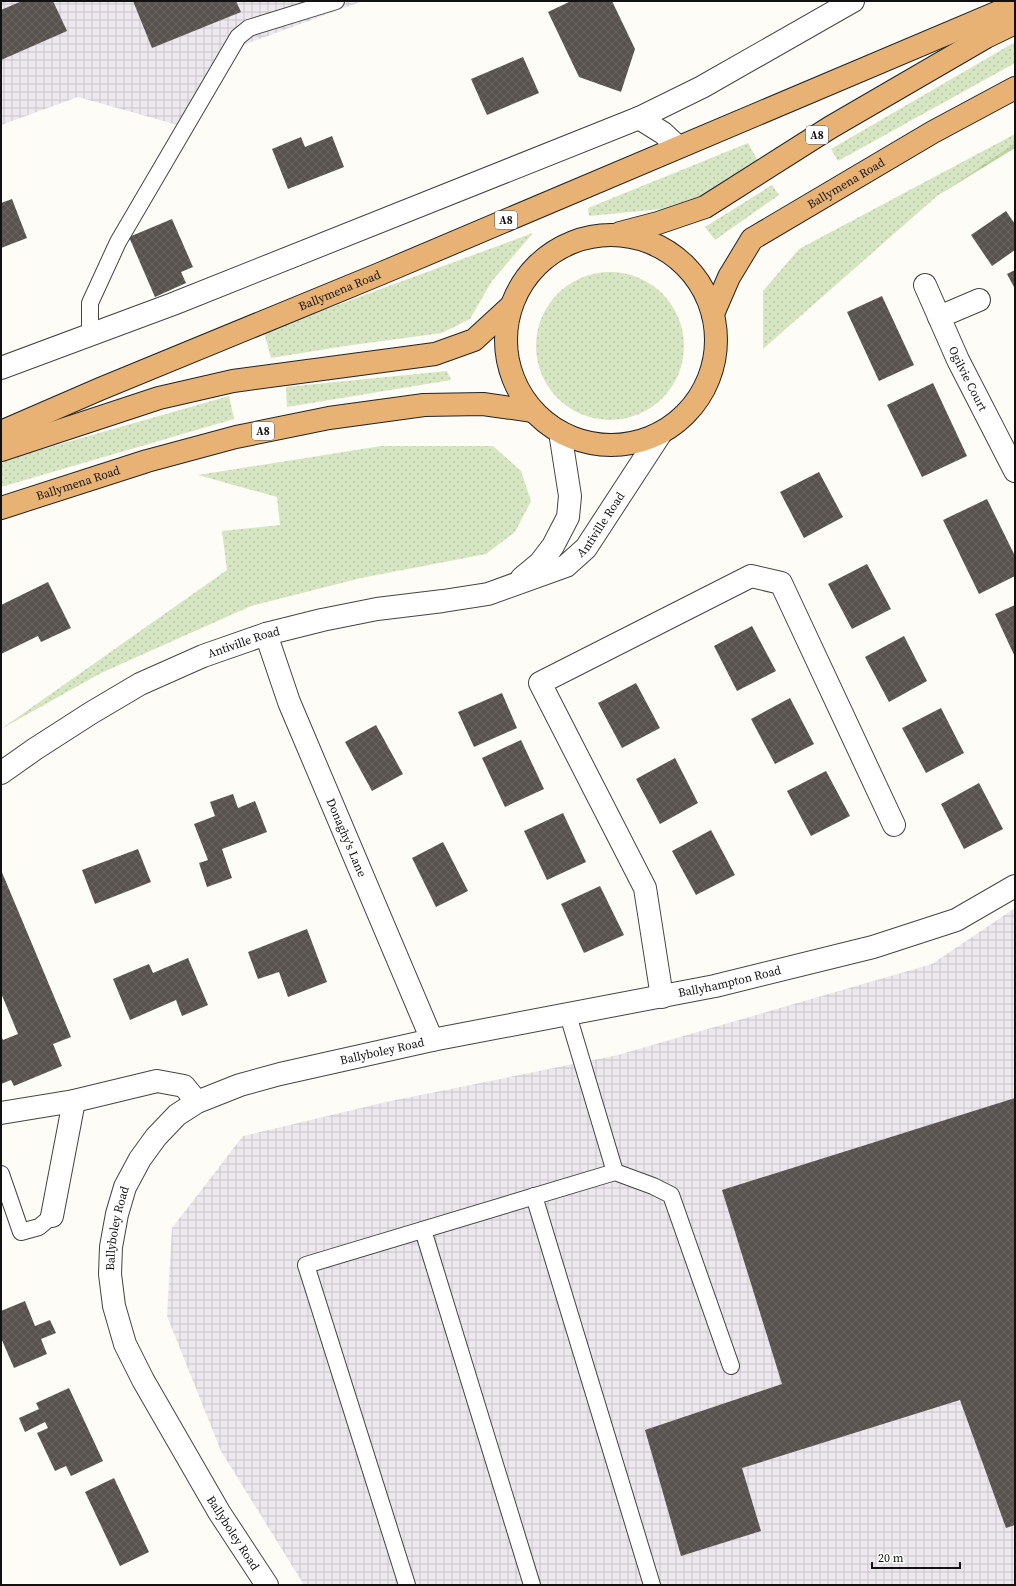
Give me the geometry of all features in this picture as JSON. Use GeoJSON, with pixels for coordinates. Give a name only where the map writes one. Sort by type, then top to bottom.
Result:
{"type":"FeatureCollection","features":[{"type":"Feature","properties":{"kind":"highway","name":"Ballymena Road"},"geometry":{"type":"LineString","coordinates":[[1,432],[93,392],[382,273],[1015,5]]}},
{"type":"Feature","properties":{"kind":"highway","name":"A8"},"geometry":{"type":"LineString","coordinates":[[615,234],[648,241],[677,258],[700,283],[713,314],[716,349],[708,383],[688,411],[661,433],[627,444],[592,444],[560,432],[533,411],[517,388],[508,361],[505,334],[511,306],[526,276],[551,253],[581,239],[615,234],[658,223],[705,207],[830,127],[986,37],[1015,23]]}},
{"type":"Feature","properties":{"kind":"highway","name":"Ballymena Road"},"geometry":{"type":"LineString","coordinates":[[713,314],[729,277],[752,240],[933,132],[1015,88]]}},
{"type":"Feature","properties":{"kind":"highway","name":"A8"},"geometry":{"type":"LineString","coordinates":[[1,450],[159,398],[233,381],[435,354],[474,340],[511,306]]}},
{"type":"Feature","properties":{"kind":"highway","name":"Ballymena Road"},"geometry":{"type":"LineString","coordinates":[[1,508],[147,461],[236,436],[321,419],[424,405],[483,404],[533,411]]}},
{"type":"Feature","properties":{"kind":"street"},"geometry":{"type":"LineString","coordinates":[[1,368],[173,304],[639,118],[702,87],[853,1]]}},
{"type":"Feature","properties":{"kind":"street"},"geometry":{"type":"LineString","coordinates":[[639,118],[663,133],[678,148]]}},
{"type":"Feature","properties":{"kind":"street","name":"Ogilvie Court"},"geometry":{"type":"LineString","coordinates":[[926,285],[958,360],[1015,470]]}},
{"type":"Feature","properties":{"kind":"street"},"geometry":{"type":"LineString","coordinates":[[939,317],[980,300]]}},
{"type":"Feature","properties":{"kind":"street","name":"Antiville Road"},"geometry":{"type":"LineString","coordinates":[[514,585],[540,563],[553,546],[568,517],[570,496],[560,432]]}},
{"type":"Feature","properties":{"kind":"street","name":"Antiville Road"},"geometry":{"type":"LineString","coordinates":[[1,773],[35,748],[140,684],[203,656],[266,634],[322,620],[377,609],[488,594],[566,566],[586,548],[661,433]]}},
{"type":"Feature","properties":{"kind":"street"},"geometry":{"type":"LineString","coordinates":[[662,997],[645,888],[540,682],[752,576],[781,583],[894,825]]}},
{"type":"Feature","properties":{"kind":"street","name":"Donaghy's Lane"},"geometry":{"type":"LineString","coordinates":[[266,634],[289,702],[432,1040]]}},
{"type":"Feature","properties":{"kind":"street","name":"Ballyhampton Road"},"geometry":{"type":"LineString","coordinates":[[432,1040],[715,986],[873,947],[956,920],[1015,886]]}},
{"type":"Feature","properties":{"kind":"street","name":"Ballyboley Road"},"geometry":{"type":"LineString","coordinates":[[267,1585],[219,1512],[143,1380],[125,1344],[114,1306],[110,1274],[111,1247],[117,1214],[125,1187],[140,1159],[156,1137],[177,1115],[197,1102],[240,1085],[280,1074],[432,1040]]}},
{"type":"Feature","properties":{"kind":"street"},"geometry":{"type":"LineString","coordinates":[[1,1112],[74,1101],[158,1081],[184,1086],[197,1102]]}},
{"type":"Feature","properties":{"kind":"street"},"geometry":{"type":"LineString","coordinates":[[52,1216],[74,1101]]}},
{"type":"Feature","properties":{"kind":"lane"},"geometry":{"type":"LineString","coordinates":[[90,334],[90,303],[118,242],[238,37],[249,28],[336,1]]}},
{"type":"Feature","properties":{"kind":"lane"},"geometry":{"type":"LineString","coordinates":[[568,1015],[615,1172]]}},
{"type":"Feature","properties":{"kind":"lane"},"geometry":{"type":"LineString","coordinates":[[407,1585],[306,1265],[615,1172],[653,1186],[671,1195],[731,1366]]}},
{"type":"Feature","properties":{"kind":"lane"},"geometry":{"type":"LineString","coordinates":[[1,1174],[21,1232],[38,1227],[52,1216]]}},
{"type":"Feature","properties":{"kind":"lane"},"geometry":{"type":"LineString","coordinates":[[534,1196],[652,1585]]}},
{"type":"Feature","properties":{"kind":"lane"},"geometry":{"type":"LineString","coordinates":[[423,1230],[532,1585]]}},
{"type":"Feature","properties":{"kind":"shaded area"},"geometry":{"type":"Polygon","coordinates":[[[1,1],[363,1],[243,45],[192,129],[78,97],[1,125],[1,1]]]}},
{"type":"Feature","properties":{"kind":"shaded area"},"geometry":{"type":"Polygon","coordinates":[[[1015,908],[1015,1585],[304,1585],[221,1451],[167,1316],[172,1228],[243,1136],[386,1102],[618,1055],[932,964],[1015,908]]]}},
{"type":"Feature","properties":{"kind":"green space"},"geometry":{"type":"Polygon","coordinates":[[[1015,42],[1015,63],[838,161],[831,149],[1015,42]]]}},
{"type":"Feature","properties":{"kind":"green space"},"geometry":{"type":"Polygon","coordinates":[[[1015,134],[1015,143],[937,196],[763,349],[763,291],[799,249],[1015,134]]]}},
{"type":"Feature","properties":{"kind":"green space"},"geometry":{"type":"Polygon","coordinates":[[[748,143],[758,161],[699,197],[661,209],[589,216],[588,208],[748,143]]]}},
{"type":"Feature","properties":{"kind":"green space"},"geometry":{"type":"Polygon","coordinates":[[[1015,143],[1015,148],[937,196],[1015,143]]]}},
{"type":"Feature","properties":{"kind":"green space"},"geometry":{"type":"Polygon","coordinates":[[[772,185],[779,195],[715,240],[705,227],[772,185]]]}},
{"type":"Feature","properties":{"kind":"green space"},"geometry":{"type":"Polygon","coordinates":[[[533,233],[492,281],[470,319],[442,333],[271,358],[264,332],[533,233]]]}},
{"type":"Feature","properties":{"kind":"green space"},"geometry":{"type":"Polygon","coordinates":[[[603,272],[617,272],[631,275],[645,281],[657,289],[667,299],[675,311],[681,325],[684,346],[683,360],[675,381],[667,393],[657,403],[645,411],[631,417],[617,420],[603,420],[589,417],[575,411],[563,403],[553,393],[545,381],[539,367],[536,353],[536,339],[539,325],[545,311],[553,299],[563,289],[575,281],[589,275],[603,272]]]}},
{"type":"Feature","properties":{"kind":"green space"},"geometry":{"type":"Polygon","coordinates":[[[447,371],[451,380],[287,407],[286,387],[447,371]]]}},
{"type":"Feature","properties":{"kind":"green space"},"geometry":{"type":"Polygon","coordinates":[[[229,396],[234,419],[1,487],[1,461],[229,396]]]}},
{"type":"Feature","properties":{"kind":"green space"},"geometry":{"type":"Polygon","coordinates":[[[381,446],[493,446],[521,471],[531,501],[515,532],[486,554],[361,578],[251,606],[101,673],[1,729],[227,570],[222,531],[280,525],[277,497],[198,475],[381,446]]]}},
{"type":"Feature","properties":{"kind":"building"},"geometry":{"type":"Polygon","coordinates":[[[22,1],[53,1],[67,31],[1,60],[1,10],[22,1]]]}},
{"type":"Feature","properties":{"kind":"building"},"geometry":{"type":"Polygon","coordinates":[[[133,1],[236,1],[241,12],[152,48],[133,1]]]}},
{"type":"Feature","properties":{"kind":"building"},"geometry":{"type":"Polygon","coordinates":[[[571,1],[612,1],[635,49],[621,92],[579,77],[548,12],[571,1]]]}},
{"type":"Feature","properties":{"kind":"building"},"geometry":{"type":"Polygon","coordinates":[[[523,57],[539,93],[487,115],[471,79],[523,57]]]}},
{"type":"Feature","properties":{"kind":"building"},"geometry":{"type":"Polygon","coordinates":[[[332,136],[344,167],[288,189],[272,149],[301,137],[305,147],[332,136]]]}},
{"type":"Feature","properties":{"kind":"building"},"geometry":{"type":"Polygon","coordinates":[[[12,199],[27,238],[1,248],[1,203],[12,199]]]}},
{"type":"Feature","properties":{"kind":"building"},"geometry":{"type":"Polygon","coordinates":[[[1006,211],[1015,224],[1015,250],[992,266],[971,235],[1006,211]]]}},
{"type":"Feature","properties":{"kind":"building"},"geometry":{"type":"Polygon","coordinates":[[[172,219],[193,267],[181,272],[186,283],[155,297],[129,237],[172,219]]]}},
{"type":"Feature","properties":{"kind":"building"},"geometry":{"type":"Polygon","coordinates":[[[1015,270],[1015,289],[1007,274],[1015,270]]]}},
{"type":"Feature","properties":{"kind":"building"},"geometry":{"type":"Polygon","coordinates":[[[882,296],[914,365],[879,381],[847,312],[882,296]]]}},
{"type":"Feature","properties":{"kind":"building"},"geometry":{"type":"Polygon","coordinates":[[[933,383],[967,456],[922,477],[887,405],[933,383]]]}},
{"type":"Feature","properties":{"kind":"building"},"geometry":{"type":"Polygon","coordinates":[[[819,472],[843,517],[804,538],[780,492],[819,472]]]}},
{"type":"Feature","properties":{"kind":"building"},"geometry":{"type":"Polygon","coordinates":[[[987,499],[1015,556],[1015,576],[979,594],[943,520],[987,499]]]}},
{"type":"Feature","properties":{"kind":"building"},"geometry":{"type":"Polygon","coordinates":[[[867,564],[891,609],[852,629],[828,584],[867,564]]]}},
{"type":"Feature","properties":{"kind":"building"},"geometry":{"type":"Polygon","coordinates":[[[48,582],[71,628],[41,642],[38,636],[1,654],[1,605],[48,582]]]}},
{"type":"Feature","properties":{"kind":"building"},"geometry":{"type":"Polygon","coordinates":[[[1015,605],[1015,657],[995,614],[1015,605]]]}},
{"type":"Feature","properties":{"kind":"building"},"geometry":{"type":"Polygon","coordinates":[[[752,626],[776,671],[737,691],[714,646],[752,626]]]}},
{"type":"Feature","properties":{"kind":"building"},"geometry":{"type":"Polygon","coordinates":[[[904,636],[927,681],[889,702],[865,657],[904,636]]]}},
{"type":"Feature","properties":{"kind":"building"},"geometry":{"type":"Polygon","coordinates":[[[636,683],[660,728],[622,748],[598,703],[636,683]]]}},
{"type":"Feature","properties":{"kind":"building"},"geometry":{"type":"Polygon","coordinates":[[[502,693],[517,728],[474,747],[458,712],[502,693]]]}},
{"type":"Feature","properties":{"kind":"building"},"geometry":{"type":"Polygon","coordinates":[[[790,698],[814,744],[775,764],[751,719],[790,698]]]}},
{"type":"Feature","properties":{"kind":"building"},"geometry":{"type":"Polygon","coordinates":[[[941,708],[964,753],[926,773],[902,728],[941,708]]]}},
{"type":"Feature","properties":{"kind":"building"},"geometry":{"type":"Polygon","coordinates":[[[376,725],[403,774],[372,791],[345,742],[376,725]]]}},
{"type":"Feature","properties":{"kind":"building"},"geometry":{"type":"Polygon","coordinates":[[[521,740],[544,789],[505,807],[482,758],[521,740]]]}},
{"type":"Feature","properties":{"kind":"building"},"geometry":{"type":"Polygon","coordinates":[[[675,758],[698,803],[660,824],[636,779],[675,758]]]}},
{"type":"Feature","properties":{"kind":"building"},"geometry":{"type":"Polygon","coordinates":[[[826,771],[850,816],[811,836],[787,791],[826,771]]]}},
{"type":"Feature","properties":{"kind":"building"},"geometry":{"type":"Polygon","coordinates":[[[979,783],[1003,829],[964,849],[941,804],[979,783]]]}},
{"type":"Feature","properties":{"kind":"building"},"geometry":{"type":"Polygon","coordinates":[[[233,794],[238,808],[255,801],[267,832],[222,849],[232,878],[207,887],[199,863],[208,860],[194,824],[215,816],[210,802],[233,794]]]}},
{"type":"Feature","properties":{"kind":"building"},"geometry":{"type":"Polygon","coordinates":[[[563,813],[586,862],[547,880],[524,831],[563,813]]]}},
{"type":"Feature","properties":{"kind":"building"},"geometry":{"type":"Polygon","coordinates":[[[711,830],[735,875],[696,895],[672,851],[711,830]]]}},
{"type":"Feature","properties":{"kind":"building"},"geometry":{"type":"Polygon","coordinates":[[[443,842],[468,891],[436,907],[412,858],[443,842]]]}},
{"type":"Feature","properties":{"kind":"building"},"geometry":{"type":"Polygon","coordinates":[[[138,849],[151,882],[95,904],[82,870],[138,849]]]}},
{"type":"Feature","properties":{"kind":"building"},"geometry":{"type":"Polygon","coordinates":[[[1,870],[71,1037],[53,1044],[62,1066],[14,1086],[11,1080],[1,1084],[1,1036],[3,1040],[18,1034],[1,993],[1,870]]]}},
{"type":"Feature","properties":{"kind":"building"},"geometry":{"type":"Polygon","coordinates":[[[600,886],[624,935],[584,953],[561,904],[600,886]]]}},
{"type":"Feature","properties":{"kind":"building"},"geometry":{"type":"Polygon","coordinates":[[[307,929],[327,982],[288,997],[279,972],[258,979],[248,952],[307,929]]]}},
{"type":"Feature","properties":{"kind":"building"},"geometry":{"type":"Polygon","coordinates":[[[188,958],[208,1005],[182,1016],[176,1000],[130,1020],[113,979],[149,964],[153,973],[188,958]]]}},
{"type":"Feature","properties":{"kind":"building"},"geometry":{"type":"Polygon","coordinates":[[[1015,1098],[1015,1525],[1006,1528],[960,1400],[742,1468],[761,1531],[681,1556],[645,1430],[782,1384],[722,1190],[1015,1098]]]}},
{"type":"Feature","properties":{"kind":"building"},"geometry":{"type":"Polygon","coordinates":[[[25,1301],[35,1326],[50,1320],[56,1333],[41,1339],[47,1354],[14,1368],[1,1338],[1,1311],[25,1301]]]}},
{"type":"Feature","properties":{"kind":"building"},"geometry":{"type":"Polygon","coordinates":[[[69,1388],[103,1461],[71,1476],[66,1466],[55,1471],[37,1433],[48,1428],[45,1422],[25,1432],[19,1418],[39,1409],[36,1403],[69,1388]]]}},
{"type":"Feature","properties":{"kind":"building"},"geometry":{"type":"Polygon","coordinates":[[[114,1478],[149,1552],[120,1566],[85,1492],[114,1478]]]}}]}
